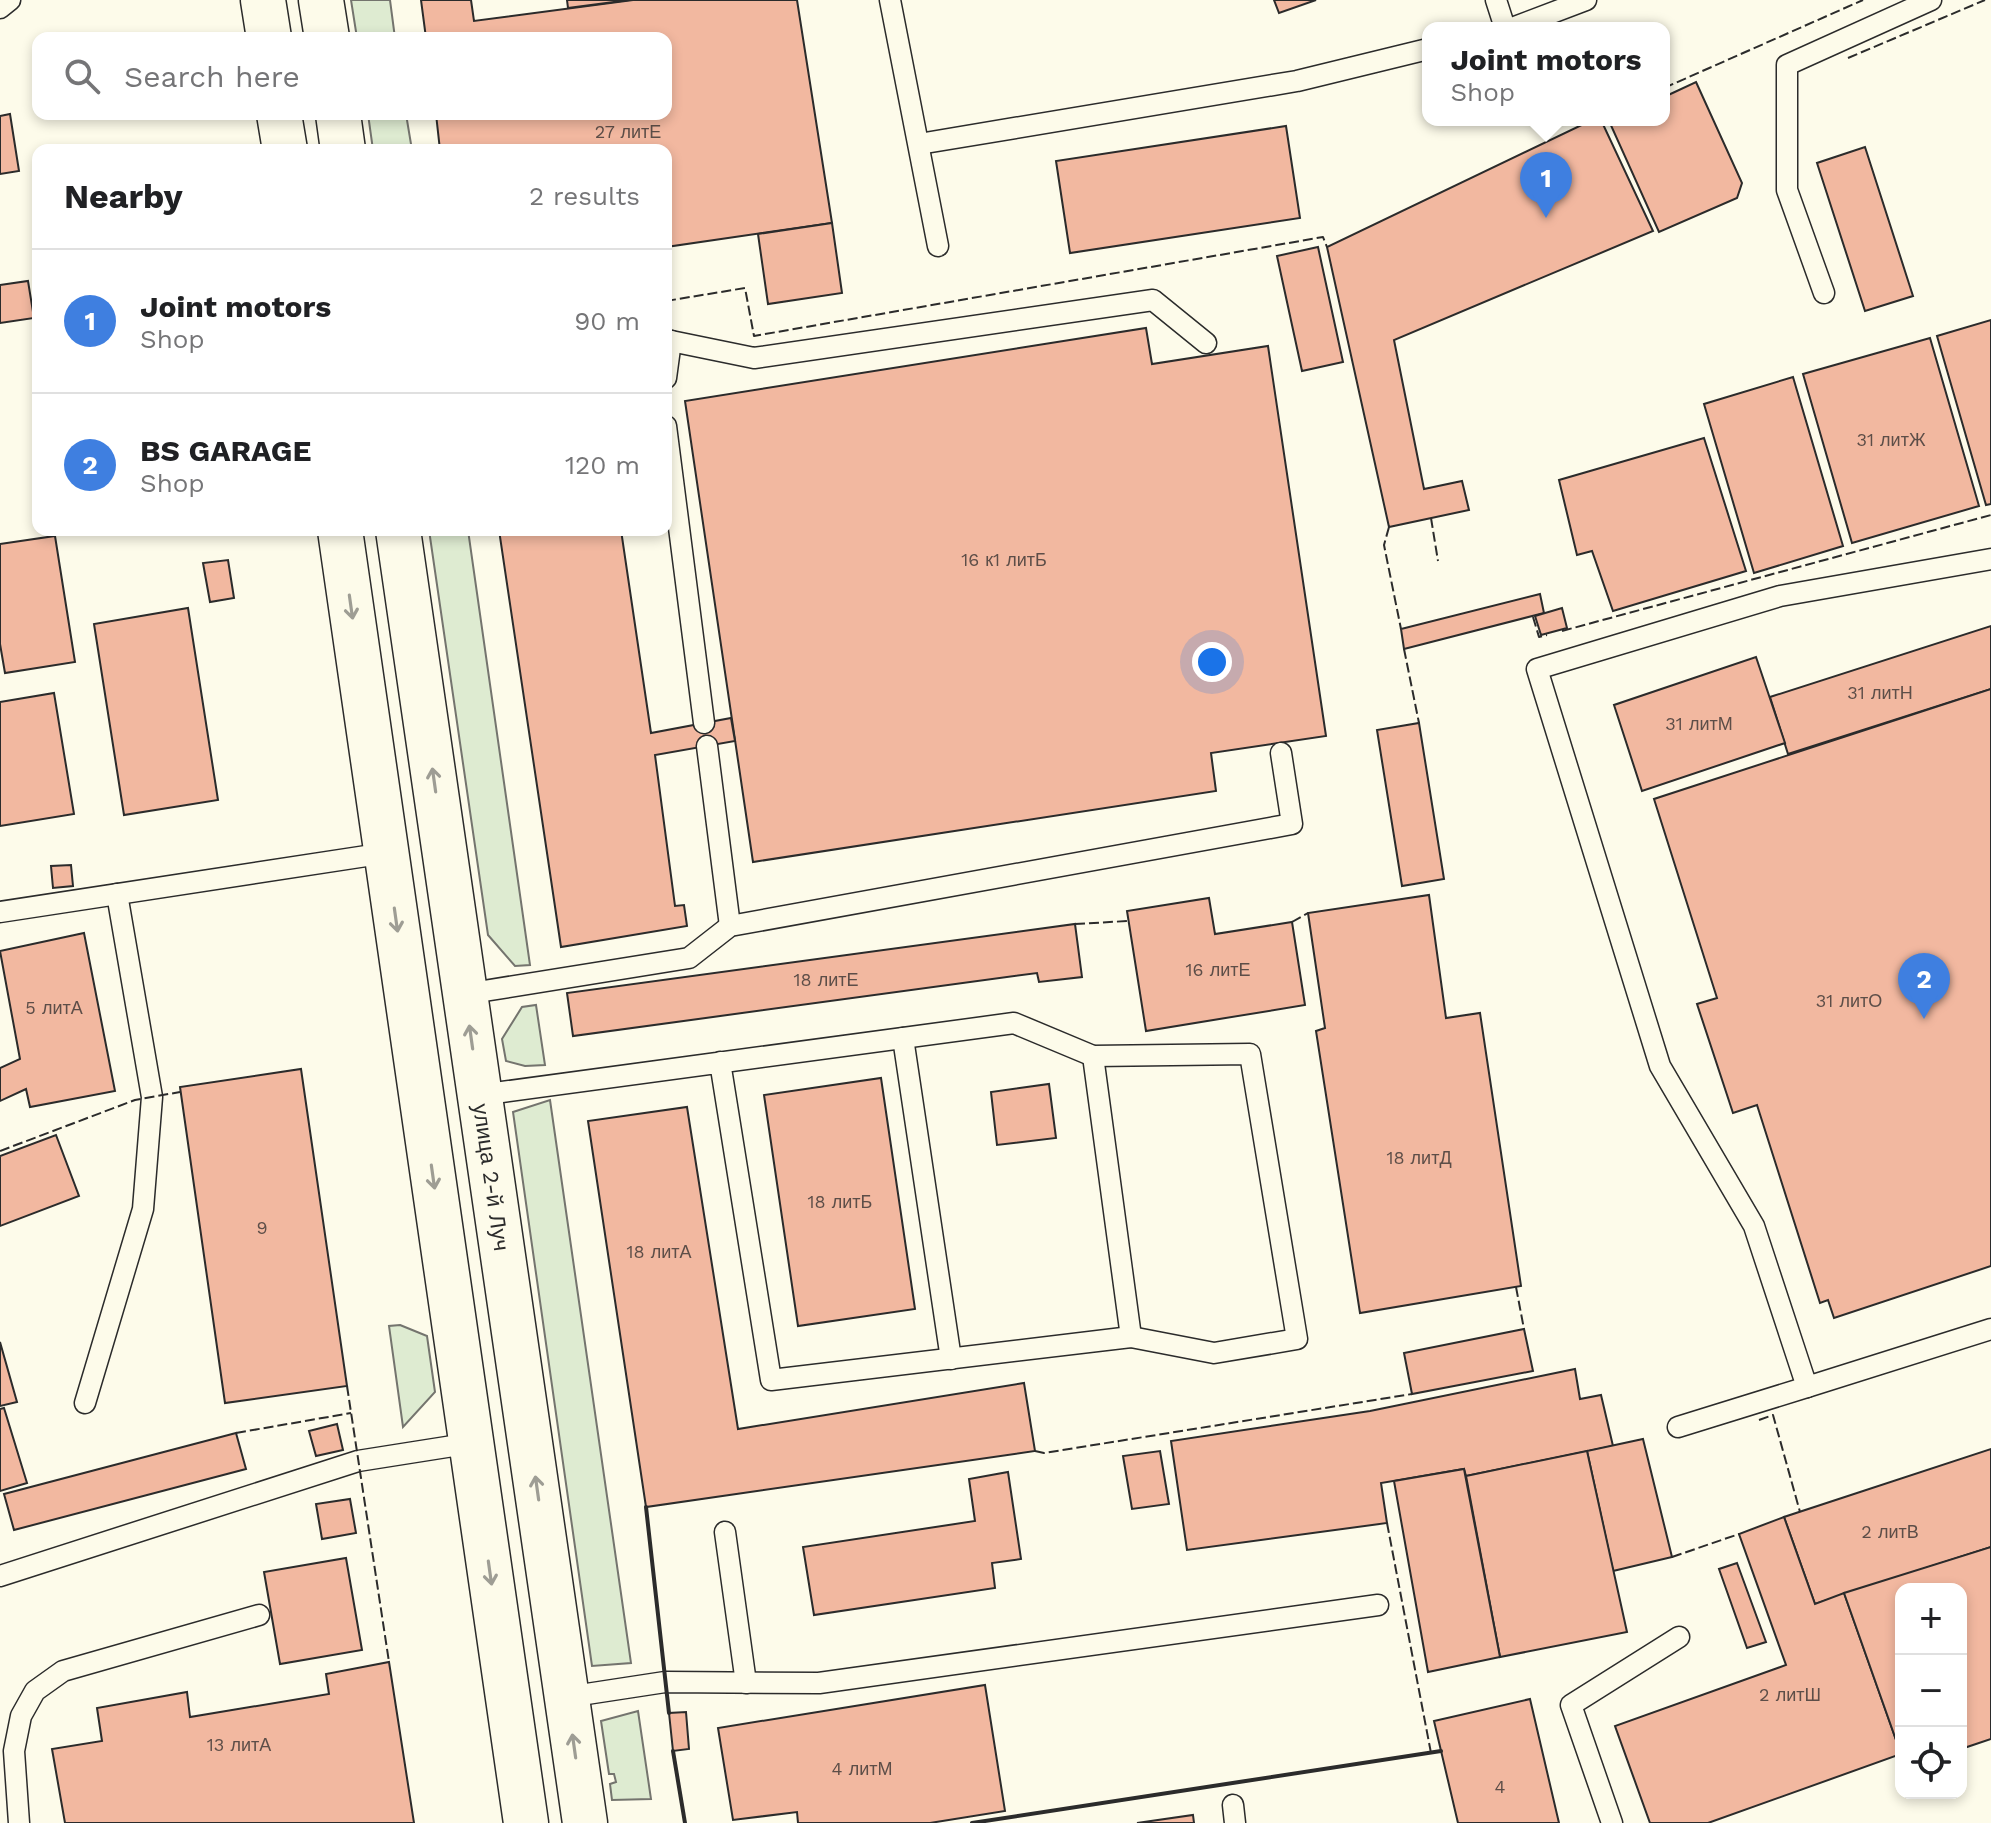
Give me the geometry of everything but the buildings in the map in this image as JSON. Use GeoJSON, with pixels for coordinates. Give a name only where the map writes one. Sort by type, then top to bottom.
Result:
{"type":"FeatureCollection","features":[{"type":"Feature","properties":{"kind":"main road"},"geometry":{"type":"LineString","coordinates":[[263,0],[268,32]]}},
{"type":"Feature","properties":{"kind":"main road"},"geometry":{"type":"LineString","coordinates":[[321,0],[326,32]]}},
{"type":"Feature","properties":{"kind":"main road"},"geometry":{"type":"LineString","coordinates":[[280,120],[284,144]]}},
{"type":"Feature","properties":{"kind":"main road"},"geometry":{"type":"LineString","coordinates":[[339,120],[342,144]]}},
{"type":"Feature","properties":{"kind":"main road"},"geometry":{"type":"LineString","coordinates":[[341,536],[526,1823]]}},
{"type":"Feature","properties":{"kind":"main road","name":"улица 2-й Луч"},"geometry":{"type":"LineString","coordinates":[[399,536],[585,1823]]}},
{"type":"Feature","properties":{"kind":"lane"},"geometry":{"type":"LineString","coordinates":[[0,8],[10,0]]}},
{"type":"Feature","properties":{"kind":"lane"},"geometry":{"type":"LineString","coordinates":[[890,0],[938,246]]}},
{"type":"Feature","properties":{"kind":"lane"},"geometry":{"type":"LineString","coordinates":[[1496,0],[1503,22]]}},
{"type":"Feature","properties":{"kind":"lane"},"geometry":{"type":"LineString","coordinates":[[1528,22],[1586,0]]}},
{"type":"Feature","properties":{"kind":"lane"},"geometry":{"type":"LineString","coordinates":[[1824,293],[1787,190],[1787,65],[1931,0]]}},
{"type":"Feature","properties":{"kind":"lane"},"geometry":{"type":"LineString","coordinates":[[919,144],[1297,81],[1422,50]]}},
{"type":"Feature","properties":{"kind":"lane"},"geometry":{"type":"LineString","coordinates":[[672,342],[754,358],[1153,300],[1206,343]]}},
{"type":"Feature","properties":{"kind":"lane"},"geometry":{"type":"LineString","coordinates":[[672,473],[704,723]]}},
{"type":"Feature","properties":{"kind":"lane"},"geometry":{"type":"LineString","coordinates":[[1807,1387],[1754,1226],[1660,1066],[1537,669],[1780,596],[1991,559]]}},
{"type":"Feature","properties":{"kind":"lane"},"geometry":{"type":"LineString","coordinates":[[707,746],[730,926]]}},
{"type":"Feature","properties":{"kind":"lane"},"geometry":{"type":"LineString","coordinates":[[465,994],[689,958],[730,926],[1292,824],[1281,753]]}},
{"type":"Feature","properties":{"kind":"lane"},"geometry":{"type":"LineString","coordinates":[[0,912],[386,853]]}},
{"type":"Feature","properties":{"kind":"lane"},"geometry":{"type":"LineString","coordinates":[[85,1403],[143,1209],[152,1097],[117,894]]}},
{"type":"Feature","properties":{"kind":"lane"},"geometry":{"type":"LineString","coordinates":[[480,1095],[720,1062],[1014,1023],[1093,1056],[1250,1054],[1297,1339],[1214,1353],[1131,1337],[771,1380],[720,1062]]}},
{"type":"Feature","properties":{"kind":"lane"},"geometry":{"type":"LineString","coordinates":[[903,1038],[951,1359]]}},
{"type":"Feature","properties":{"kind":"lane"},"geometry":{"type":"LineString","coordinates":[[1093,1056],[1131,1337]]}},
{"type":"Feature","properties":{"kind":"lane"},"geometry":{"type":"LineString","coordinates":[[1678,1427],[1991,1329]]}},
{"type":"Feature","properties":{"kind":"lane"},"geometry":{"type":"LineString","coordinates":[[0,1576],[358,1461],[472,1443]]}},
{"type":"Feature","properties":{"kind":"lane"},"geometry":{"type":"LineString","coordinates":[[725,1532],[746,1683]]}},
{"type":"Feature","properties":{"kind":"lane"},"geometry":{"type":"LineString","coordinates":[[567,1697],[665,1682],[819,1683],[1378,1605]]}},
{"type":"Feature","properties":{"kind":"lane"},"geometry":{"type":"LineString","coordinates":[[19,1823],[14,1751],[21,1716],[35,1691],[63,1671],[259,1615]]}},
{"type":"Feature","properties":{"kind":"lane"},"geometry":{"type":"LineString","coordinates":[[1612,1823],[1571,1705],[1679,1637]]}},
{"type":"Feature","properties":{"kind":"green space"},"geometry":{"type":"Polygon","coordinates":[[[351,0],[390,0],[394,32],[356,32],[351,0]]]}},
{"type":"Feature","properties":{"kind":"green space"},"geometry":{"type":"Polygon","coordinates":[[[369,120],[407,120],[411,144],[372,144],[369,120]]]}},
{"type":"Feature","properties":{"kind":"green space"},"geometry":{"type":"Polygon","coordinates":[[[430,536],[469,536],[530,965],[515,966],[488,935],[430,536]]]}},
{"type":"Feature","properties":{"kind":"green space"},"geometry":{"type":"Polygon","coordinates":[[[536,1005],[545,1065],[525,1066],[506,1061],[502,1039],[522,1007],[536,1005]]]}},
{"type":"Feature","properties":{"kind":"green space"},"geometry":{"type":"Polygon","coordinates":[[[550,1100],[631,1663],[592,1666],[513,1112],[550,1100]]]}},
{"type":"Feature","properties":{"kind":"green space"},"geometry":{"type":"Polygon","coordinates":[[[400,1325],[427,1336],[435,1392],[403,1427],[389,1326],[400,1325]]]}},
{"type":"Feature","properties":{"kind":"green space"},"geometry":{"type":"Polygon","coordinates":[[[638,1711],[651,1799],[612,1800],[610,1784],[616,1782],[614,1774],[609,1774],[601,1721],[638,1711]]]}},
{"type":"Feature","properties":{"kind":"fence"},"geometry":{"type":"LineString","coordinates":[[1670,85],[1863,0]]}},
{"type":"Feature","properties":{"kind":"fence"},"geometry":{"type":"LineString","coordinates":[[1848,58],[1985,0]]}},
{"type":"Feature","properties":{"kind":"fence"},"geometry":{"type":"LineString","coordinates":[[672,300],[745,288],[754,336],[1323,237],[1327,247]]}},
{"type":"Feature","properties":{"kind":"fence"},"geometry":{"type":"LineString","coordinates":[[1562,631],[1991,515]]}},
{"type":"Feature","properties":{"kind":"fence"},"geometry":{"type":"LineString","coordinates":[[1431,518],[1438,561]]}},
{"type":"Feature","properties":{"kind":"fence"},"geometry":{"type":"LineString","coordinates":[[1389,527],[1384,545],[1401,629]]}},
{"type":"Feature","properties":{"kind":"fence"},"geometry":{"type":"LineString","coordinates":[[1533,617],[1539,637],[1547,635]]}},
{"type":"Feature","properties":{"kind":"fence"},"geometry":{"type":"LineString","coordinates":[[1404,649],[1419,723]]}},
{"type":"Feature","properties":{"kind":"fence"},"geometry":{"type":"LineString","coordinates":[[1292,922],[1308,913]]}},
{"type":"Feature","properties":{"kind":"fence"},"geometry":{"type":"LineString","coordinates":[[1075,924],[1128,921]]}},
{"type":"Feature","properties":{"kind":"fence"},"geometry":{"type":"LineString","coordinates":[[0,1151],[135,1100],[180,1092]]}},
{"type":"Feature","properties":{"kind":"fence"},"geometry":{"type":"LineString","coordinates":[[1516,1287],[1524,1329]]}},
{"type":"Feature","properties":{"kind":"fence"},"geometry":{"type":"LineString","coordinates":[[347,1386],[389,1662]]}},
{"type":"Feature","properties":{"kind":"fence"},"geometry":{"type":"LineString","coordinates":[[1035,1451],[1044,1453],[1412,1394]]}},
{"type":"Feature","properties":{"kind":"fence"},"geometry":{"type":"LineString","coordinates":[[236,1433],[351,1413]]}},
{"type":"Feature","properties":{"kind":"fence"},"geometry":{"type":"LineString","coordinates":[[1759,1420],[1773,1415],[1800,1512]]}},
{"type":"Feature","properties":{"kind":"fence"},"geometry":{"type":"LineString","coordinates":[[1387,1523],[1431,1753]]}},
{"type":"Feature","properties":{"kind":"fence"},"geometry":{"type":"LineString","coordinates":[[1672,1557],[1739,1534]]}},
{"type":"Feature","properties":{"kind":"wall"},"geometry":{"type":"LineString","coordinates":[[646,1507],[669,1713]]}},
{"type":"Feature","properties":{"kind":"wall"},"geometry":{"type":"LineString","coordinates":[[673,1751],[685,1823]]}},
{"type":"Feature","properties":{"kind":"wall"},"geometry":{"type":"LineString","coordinates":[[972,1823],[1441,1751]]}},
{"type":"Feature","properties":{"kind":"place","name":"Joint motors"},"geometry":{"type":"Point","coordinates":[1546,218]}},
{"type":"Feature","properties":{"kind":"place","name":"BS GARAGE"},"geometry":{"type":"Point","coordinates":[1924,1019]}}]}
